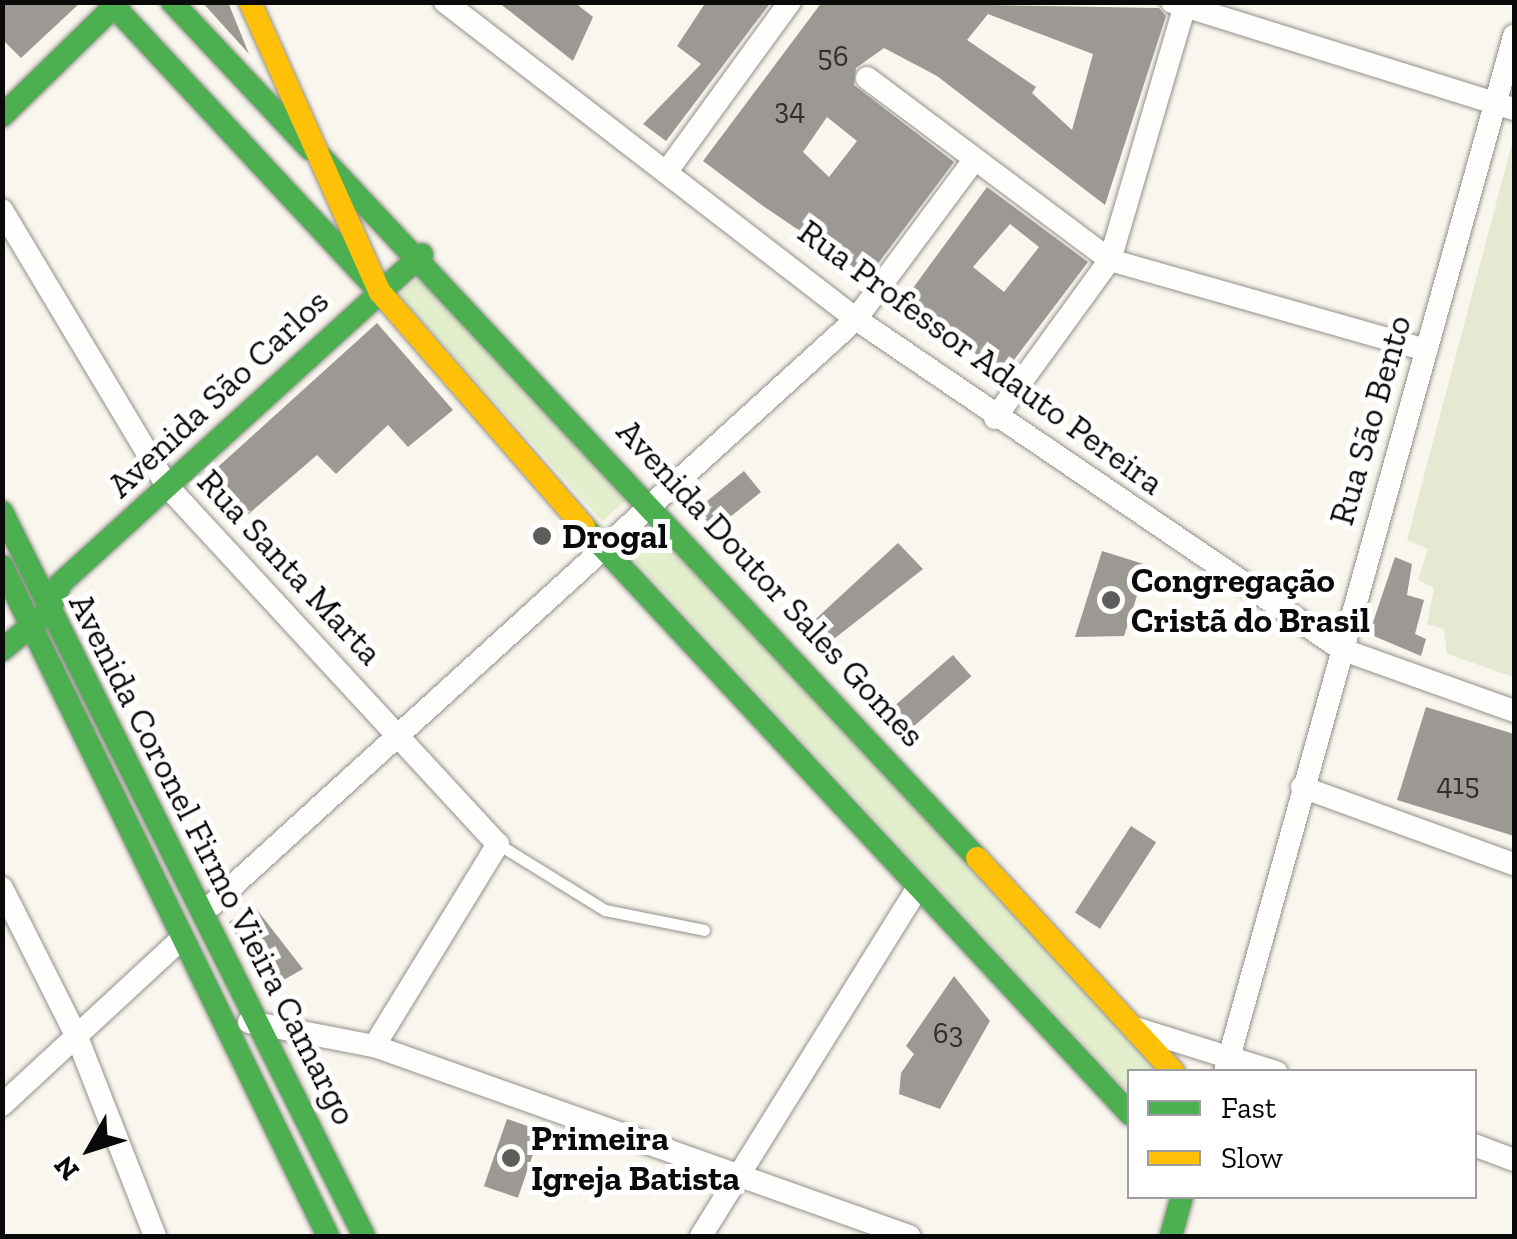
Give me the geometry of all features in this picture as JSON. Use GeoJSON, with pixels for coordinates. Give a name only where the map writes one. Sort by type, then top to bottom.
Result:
{"type":"FeatureCollection","features":[{"type":"Feature","properties":{"kind":"main road","name":"Avenida Doutor Sales Gomes"},"geometry":{"type":"LineString","coordinates":[[172,2],[310,149],[347,176],[422,255],[1171,1069]]}},
{"type":"Feature","properties":{"kind":"main road"},"geometry":{"type":"LineString","coordinates":[[250,2],[310,149]]}},
{"type":"Feature","properties":{"kind":"main road"},"geometry":{"type":"LineString","coordinates":[[272,2],[347,176]]}},
{"type":"Feature","properties":{"kind":"main road","name":"Avenida Doutor Sales Gomes"},"geometry":{"type":"LineString","coordinates":[[114,4],[380,292],[600,544],[1127,1111]]}},
{"type":"Feature","properties":{"kind":"main road"},"geometry":{"type":"LineString","coordinates":[[2,116],[114,4]]}},
{"type":"Feature","properties":{"kind":"main road","name":"Avenida Doutor Sales Gomes"},"geometry":{"type":"LineString","coordinates":[[310,149],[380,292]]}},
{"type":"Feature","properties":{"kind":"main road","name":"Avenida São Carlos"},"geometry":{"type":"LineString","coordinates":[[26,616],[422,255]]}},
{"type":"Feature","properties":{"kind":"main road","name":"Avenida Coronel Firmo Vieira Camargo"},"geometry":{"type":"LineString","coordinates":[[2,512],[50,594],[254,1019],[364,1236]]}},
{"type":"Feature","properties":{"kind":"main road","name":"Avenida Coronel Firmo Vieira Camargo"},"geometry":{"type":"LineString","coordinates":[[2,566],[179,940],[328,1236]]}},
{"type":"Feature","properties":{"kind":"main road"},"geometry":{"type":"LineString","coordinates":[[2,625],[26,616]]}},
{"type":"Feature","properties":{"kind":"main road"},"geometry":{"type":"LineString","coordinates":[[2,650],[26,616]]}},
{"type":"Feature","properties":{"kind":"main road"},"geometry":{"type":"LineString","coordinates":[[1171,1236],[1181,1199]]}},
{"type":"Feature","properties":{"kind":"street","name":"Rua Professor Adauto Pereira"},"geometry":{"type":"LineString","coordinates":[[445,2],[670,167],[856,319],[995,418],[1341,649],[1514,711]]}},
{"type":"Feature","properties":{"kind":"street"},"geometry":{"type":"LineString","coordinates":[[670,167],[790,2]]}},
{"type":"Feature","properties":{"kind":"street"},"geometry":{"type":"LineString","coordinates":[[995,418],[1110,260],[1181,4],[1505,106]]}},
{"type":"Feature","properties":{"kind":"street","name":"Rua São Bento"},"geometry":{"type":"LineString","coordinates":[[1226,1062],[1426,350],[1505,106],[1514,36]]}},
{"type":"Feature","properties":{"kind":"street"},"geometry":{"type":"LineString","coordinates":[[867,78],[972,163],[1110,260],[1426,350]]}},
{"type":"Feature","properties":{"kind":"street"},"geometry":{"type":"LineString","coordinates":[[205,911],[393,731],[856,319],[972,163]]}},
{"type":"Feature","properties":{"kind":"street","name":"Rua Santa Marta"},"geometry":{"type":"LineString","coordinates":[[2,210],[168,488],[498,844]]}},
{"type":"Feature","properties":{"kind":"street"},"geometry":{"type":"LineString","coordinates":[[1302,787],[1514,864]]}},
{"type":"Feature","properties":{"kind":"street"},"geometry":{"type":"LineString","coordinates":[[374,1046],[498,844]]}},
{"type":"Feature","properties":{"kind":"street"},"geometry":{"type":"LineString","coordinates":[[2,888],[77,1037],[154,1236]]}},
{"type":"Feature","properties":{"kind":"street"},"geometry":{"type":"LineString","coordinates":[[700,1236],[918,888]]}},
{"type":"Feature","properties":{"kind":"street"},"geometry":{"type":"LineString","coordinates":[[2,1105],[179,940]]}},
{"type":"Feature","properties":{"kind":"street"},"geometry":{"type":"LineString","coordinates":[[228,1035],[254,1019],[374,1046],[910,1236]]}},
{"type":"Feature","properties":{"kind":"street"},"geometry":{"type":"LineString","coordinates":[[1134,1028],[1226,1062],[1261,1069]]}},
{"type":"Feature","properties":{"kind":"street"},"geometry":{"type":"LineString","coordinates":[[1477,1146],[1514,1160]]}},
{"type":"Feature","properties":{"kind":"lane"},"geometry":{"type":"LineString","coordinates":[[498,844],[605,910],[704,930]]}},
{"type":"Feature","properties":{"kind":"green space"},"geometry":{"type":"Polygon","coordinates":[[[1514,136],[1514,677],[1447,654],[1444,629],[1427,624],[1434,588],[1418,580],[1428,549],[1407,540],[1514,136]]]}},
{"type":"Feature","properties":{"kind":"green space"},"geometry":{"type":"Polygon","coordinates":[[[425,272],[628,498],[602,521],[399,295],[425,272]]]}},
{"type":"Feature","properties":{"kind":"green space"},"geometry":{"type":"Polygon","coordinates":[[[657,529],[1162,1069],[1127,1069],[1127,1091],[629,554],[657,529]]]}},
{"type":"Feature","properties":{"kind":"building"},"geometry":{"type":"Polygon","coordinates":[[[2,2],[81,2],[21,58],[2,39],[2,2]]]}},
{"type":"Feature","properties":{"kind":"building"},"geometry":{"type":"Polygon","coordinates":[[[202,2],[228,2],[249,54],[202,2]]]}},
{"type":"Feature","properties":{"kind":"building"},"geometry":{"type":"Polygon","coordinates":[[[498,2],[574,2],[593,17],[573,61],[498,2]]]}},
{"type":"Feature","properties":{"kind":"building"},"geometry":{"type":"Polygon","coordinates":[[[706,2],[771,2],[666,141],[643,124],[701,64],[677,46],[706,2]]]}},
{"type":"Feature","properties":{"kind":"building"},"geometry":{"type":"Polygon","coordinates":[[[822,2],[1159,8],[1166,16],[1105,205],[937,76],[884,48],[856,68],[854,85],[954,162],[868,277],[703,161],[822,2]],[[988,14],[967,40],[1036,87],[1032,93],[1072,130],[1093,54],[988,14]],[[827,117],[803,152],[829,177],[857,141],[827,117]]]}},
{"type":"Feature","properties":{"kind":"building"},"geometry":{"type":"Polygon","coordinates":[[[987,187],[1088,262],[1004,373],[902,303],[987,187]],[[1010,224],[973,267],[1004,292],[1039,247],[1010,224]]]}},
{"type":"Feature","properties":{"kind":"building"},"geometry":{"type":"Polygon","coordinates":[[[377,323],[453,410],[408,447],[388,425],[336,474],[317,455],[237,524],[199,484],[377,323]]]}},
{"type":"Feature","properties":{"kind":"building"},"geometry":{"type":"Polygon","coordinates":[[[744,471],[761,492],[714,530],[697,509],[744,471]]]}},
{"type":"Feature","properties":{"kind":"building"},"geometry":{"type":"Polygon","coordinates":[[[898,543],[923,569],[825,646],[807,627],[898,543]]]}},
{"type":"Feature","properties":{"kind":"building","name":"Congregação Cristã do Brasil"},"geometry":{"type":"Polygon","coordinates":[[[1102,551],[1147,565],[1124,636],[1075,637],[1102,551]]]}},
{"type":"Feature","properties":{"kind":"building"},"geometry":{"type":"Polygon","coordinates":[[[1395,557],[1412,564],[1407,595],[1424,600],[1415,634],[1426,639],[1421,656],[1369,634],[1395,557]]]}},
{"type":"Feature","properties":{"kind":"building"},"geometry":{"type":"Polygon","coordinates":[[[953,655],[971,676],[897,740],[879,719],[953,655]]]}},
{"type":"Feature","properties":{"kind":"building"},"geometry":{"type":"Polygon","coordinates":[[[1426,707],[1514,734],[1514,836],[1397,800],[1426,707]]]}},
{"type":"Feature","properties":{"kind":"building"},"geometry":{"type":"Polygon","coordinates":[[[1131,826],[1156,842],[1100,929],[1075,912],[1131,826]]]}},
{"type":"Feature","properties":{"kind":"building"},"geometry":{"type":"Polygon","coordinates":[[[254,906],[303,969],[264,991],[229,922],[254,906]]]}},
{"type":"Feature","properties":{"kind":"building"},"geometry":{"type":"Polygon","coordinates":[[[954,976],[990,1021],[940,1109],[899,1094],[901,1073],[914,1054],[906,1046],[954,976]]]}},
{"type":"Feature","properties":{"kind":"building","name":"Primeira Igreja Batista"},"geometry":{"type":"Polygon","coordinates":[[[507,1119],[541,1131],[518,1198],[484,1186],[507,1119]]]}},
{"type":"Feature","properties":{"kind":"traffic: fast"},"geometry":{"type":"LineString","coordinates":[[110,2],[369,281]]}},
{"type":"Feature","properties":{"kind":"traffic: fast"},"geometry":{"type":"LineString","coordinates":[[2,116],[119,2]]}},
{"type":"Feature","properties":{"kind":"traffic: fast"},"geometry":{"type":"LineString","coordinates":[[172,2],[310,149]]}},
{"type":"Feature","properties":{"kind":"traffic: fast"},"geometry":{"type":"LineString","coordinates":[[320,156],[977,858]]}},
{"type":"Feature","properties":{"kind":"traffic: fast"},"geometry":{"type":"LineString","coordinates":[[2,650],[49,611],[61,583],[422,255]]}},
{"type":"Feature","properties":{"kind":"traffic: fast"},"geometry":{"type":"LineString","coordinates":[[2,512],[364,1236]]}},
{"type":"Feature","properties":{"kind":"traffic: fast"},"geometry":{"type":"LineString","coordinates":[[584,527],[1127,1111]]}},
{"type":"Feature","properties":{"kind":"traffic: fast"},"geometry":{"type":"LineString","coordinates":[[2,566],[328,1236]]}},
{"type":"Feature","properties":{"kind":"traffic: fast"},"geometry":{"type":"LineString","coordinates":[[1171,1236],[1181,1199]]}},
{"type":"Feature","properties":{"kind":"traffic: slow"},"geometry":{"type":"LineString","coordinates":[[250,2],[380,292],[584,527]]}},
{"type":"Feature","properties":{"kind":"traffic: slow"},"geometry":{"type":"LineString","coordinates":[[977,858],[1171,1069]]}},
{"type":"Feature","properties":{"kind":"place","name":"Drogal"},"geometry":{"type":"Point","coordinates":[542,536]}},
{"type":"Feature","properties":{"kind":"place","name":"Congregação Cristã do Brasil"},"geometry":{"type":"Point","coordinates":[1111,600]}},
{"type":"Feature","properties":{"kind":"place","name":"Primeira Igreja Batista"},"geometry":{"type":"Point","coordinates":[511,1158]}}]}
